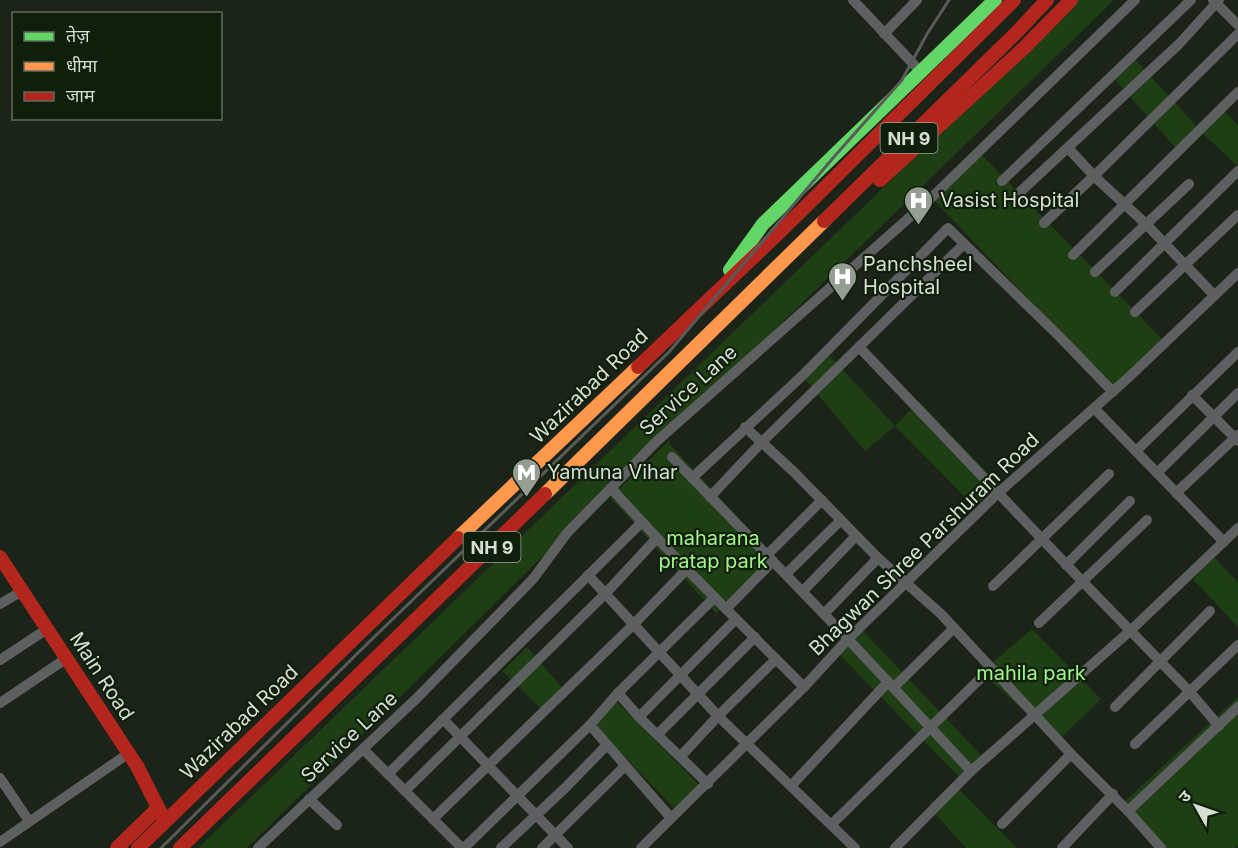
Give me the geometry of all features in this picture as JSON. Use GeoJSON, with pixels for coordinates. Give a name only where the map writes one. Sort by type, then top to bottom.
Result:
{"type":"FeatureCollection","features":[{"type":"Feature","properties":{"kind":"main road"},"geometry":{"type":"LineString","coordinates":[[710,297],[764,224],[995,0]]}},
{"type":"Feature","properties":{"kind":"main road","name":"Wazirabad Road"},"geometry":{"type":"LineString","coordinates":[[138,848],[356,636],[786,226],[1014,0]]}},
{"type":"Feature","properties":{"kind":"main road","name":"NH 9"},"geometry":{"type":"LineString","coordinates":[[180,848],[387,650],[1047,0]]}},
{"type":"Feature","properties":{"kind":"main road"},"geometry":{"type":"LineString","coordinates":[[731,311],[781,271],[1025,47],[1071,0]]}},
{"type":"Feature","properties":{"kind":"main road","name":"Main Road"},"geometry":{"type":"LineString","coordinates":[[0,558],[129,753],[165,821]]}},
{"type":"Feature","properties":{"kind":"main road"},"geometry":{"type":"LineString","coordinates":[[117,848],[158,808]]}},
{"type":"Feature","properties":{"kind":"street"},"geometry":{"type":"LineString","coordinates":[[853,0],[921,72]]}},
{"type":"Feature","properties":{"kind":"street"},"geometry":{"type":"LineString","coordinates":[[884,34],[916,0]]}},
{"type":"Feature","properties":{"kind":"street","name":"Service Lane"},"geometry":{"type":"LineString","coordinates":[[258,848],[417,698],[533,579],[567,533],[657,441],[928,201],[1134,0]]}},
{"type":"Feature","properties":{"kind":"street"},"geometry":{"type":"LineString","coordinates":[[1002,181],[1191,0]]}},
{"type":"Feature","properties":{"kind":"street"},"geometry":{"type":"LineString","coordinates":[[1020,192],[1179,44],[1216,1],[1238,25]]}},
{"type":"Feature","properties":{"kind":"street"},"geometry":{"type":"LineString","coordinates":[[1044,223],[1238,34]]}},
{"type":"Feature","properties":{"kind":"street"},"geometry":{"type":"LineString","coordinates":[[1073,255],[1238,93]]}},
{"type":"Feature","properties":{"kind":"street"},"geometry":{"type":"LineString","coordinates":[[1068,148],[1094,176],[1165,243],[1214,295]]}},
{"type":"Feature","properties":{"kind":"street"},"geometry":{"type":"LineString","coordinates":[[1115,292],[1238,171]]}},
{"type":"Feature","properties":{"kind":"street"},"geometry":{"type":"LineString","coordinates":[[1095,272],[1189,184]]}},
{"type":"Feature","properties":{"kind":"street"},"geometry":{"type":"LineString","coordinates":[[1135,312],[1238,216]]}},
{"type":"Feature","properties":{"kind":"street"},"geometry":{"type":"LineString","coordinates":[[692,478],[744,427],[802,376],[948,228],[1113,392]]}},
{"type":"Feature","properties":{"kind":"street"},"geometry":{"type":"LineString","coordinates":[[710,497],[760,443],[964,244]]}},
{"type":"Feature","properties":{"kind":"street","name":"Bhagwan Shree Parshuram Road"},"geometry":{"type":"LineString","coordinates":[[641,848],[748,744],[848,639],[998,493],[1113,392],[1238,273]]}},
{"type":"Feature","properties":{"kind":"street"},"geometry":{"type":"LineString","coordinates":[[859,347],[1189,691],[1219,726]]}},
{"type":"Feature","properties":{"kind":"street"},"geometry":{"type":"LineString","coordinates":[[1136,451],[1238,352]]}},
{"type":"Feature","properties":{"kind":"street"},"geometry":{"type":"LineString","coordinates":[[1156,473],[1238,393]]}},
{"type":"Feature","properties":{"kind":"street"},"geometry":{"type":"LineString","coordinates":[[1176,493],[1237,438],[1192,395]]}},
{"type":"Feature","properties":{"kind":"street"},"geometry":{"type":"LineString","coordinates":[[1094,408],[1224,542]]}},
{"type":"Feature","properties":{"kind":"street"},"geometry":{"type":"LineString","coordinates":[[744,427],[794,472],[878,558],[954,628],[1161,848]]}},
{"type":"Feature","properties":{"kind":"street"},"geometry":{"type":"LineString","coordinates":[[672,457],[848,639],[971,771]]}},
{"type":"Feature","properties":{"kind":"street"},"geometry":{"type":"LineString","coordinates":[[993,586],[1109,474]]}},
{"type":"Feature","properties":{"kind":"street"},"geometry":{"type":"LineString","coordinates":[[611,488],[686,570],[804,687]]}},
{"type":"Feature","properties":{"kind":"street"},"geometry":{"type":"LineString","coordinates":[[726,609],[822,500]]}},
{"type":"Feature","properties":{"kind":"street"},"geometry":{"type":"LineString","coordinates":[[1066,565],[1130,501]]}},
{"type":"Feature","properties":{"kind":"street"},"geometry":{"type":"LineString","coordinates":[[786,574],[842,520]]}},
{"type":"Feature","properties":{"kind":"street"},"geometry":{"type":"LineString","coordinates":[[1039,624],[1147,520]]}},
{"type":"Feature","properties":{"kind":"street"},"geometry":{"type":"LineString","coordinates":[[388,774],[642,522]]}},
{"type":"Feature","properties":{"kind":"street"},"geometry":{"type":"LineString","coordinates":[[895,848],[971,771],[1130,631],[1238,528]]}},
{"type":"Feature","properties":{"kind":"street"},"geometry":{"type":"LineString","coordinates":[[802,591],[856,536]]}},
{"type":"Feature","properties":{"kind":"street"},"geometry":{"type":"LineString","coordinates":[[405,791],[605,594],[657,538]]}},
{"type":"Feature","properties":{"kind":"street"},"geometry":{"type":"LineString","coordinates":[[824,614],[878,558]]}},
{"type":"Feature","properties":{"kind":"street"},"geometry":{"type":"LineString","coordinates":[[433,819],[634,624],[686,570]]}},
{"type":"Feature","properties":{"kind":"street"},"geometry":{"type":"LineString","coordinates":[[588,576],[718,716],[855,848]]}},
{"type":"Feature","properties":{"kind":"street"},"geometry":{"type":"LineString","coordinates":[[0,604],[22,591]]}},
{"type":"Feature","properties":{"kind":"street"},"geometry":{"type":"LineString","coordinates":[[363,749],[463,848],[590,725],[659,651],[714,598]]}},
{"type":"Feature","properties":{"kind":"street"},"geometry":{"type":"LineString","coordinates":[[1115,707],[1210,611]]}},
{"type":"Feature","properties":{"kind":"street"},"geometry":{"type":"LineString","coordinates":[[639,717],[736,619]]}},
{"type":"Feature","properties":{"kind":"street"},"geometry":{"type":"LineString","coordinates":[[791,786],[891,685],[954,628]]}},
{"type":"Feature","properties":{"kind":"street"},"geometry":{"type":"LineString","coordinates":[[0,660],[47,629]]}},
{"type":"Feature","properties":{"kind":"street"},"geometry":{"type":"LineString","coordinates":[[658,734],[755,638]]}},
{"type":"Feature","properties":{"kind":"street"},"geometry":{"type":"LineString","coordinates":[[1135,744],[1238,645]]}},
{"type":"Feature","properties":{"kind":"street"},"geometry":{"type":"LineString","coordinates":[[0,703],[67,658]]}},
{"type":"Feature","properties":{"kind":"street"},"geometry":{"type":"LineString","coordinates":[[681,756],[776,659]]}},
{"type":"Feature","properties":{"kind":"street"},"geometry":{"type":"LineString","coordinates":[[832,824],[992,669]]}},
{"type":"Feature","properties":{"kind":"street"},"geometry":{"type":"LineString","coordinates":[[618,693],[639,717],[708,784]]}},
{"type":"Feature","properties":{"kind":"street"},"geometry":{"type":"LineString","coordinates":[[1128,811],[1238,708]]}},
{"type":"Feature","properties":{"kind":"street"},"geometry":{"type":"LineString","coordinates":[[443,719],[568,848]]}},
{"type":"Feature","properties":{"kind":"street"},"geometry":{"type":"LineString","coordinates":[[590,725],[671,818]]}},
{"type":"Feature","properties":{"kind":"street"},"geometry":{"type":"LineString","coordinates":[[501,848],[607,745]]}},
{"type":"Feature","properties":{"kind":"street"},"geometry":{"type":"LineString","coordinates":[[0,841],[129,753]]}},
{"type":"Feature","properties":{"kind":"street"},"geometry":{"type":"LineString","coordinates":[[1002,824],[1071,754]]}},
{"type":"Feature","properties":{"kind":"street"},"geometry":{"type":"LineString","coordinates":[[542,848],[626,766]]}},
{"type":"Feature","properties":{"kind":"street"},"geometry":{"type":"LineString","coordinates":[[0,778],[29,821]]}},
{"type":"Feature","properties":{"kind":"street"},"geometry":{"type":"LineString","coordinates":[[1062,848],[1113,795]]}},
{"type":"Feature","properties":{"kind":"street"},"geometry":{"type":"LineString","coordinates":[[309,799],[337,825]]}},
{"type":"Feature","properties":{"kind":"street"},"geometry":{"type":"LineString","coordinates":[[1144,848],[1153,839]]}},
{"type":"Feature","properties":{"kind":"green space"},"geometry":{"type":"Polygon","coordinates":[[[1078,0],[1114,0],[619,481],[247,848],[198,848],[1078,0]]]}},
{"type":"Feature","properties":{"kind":"green space"},"geometry":{"type":"Polygon","coordinates":[[[1132,56],[1202,132],[1224,111],[1238,125],[1238,166],[1202,133],[1180,153],[1112,76],[1132,56]]]}},
{"type":"Feature","properties":{"kind":"green space"},"geometry":{"type":"Polygon","coordinates":[[[978,151],[1165,342],[1115,390],[932,198],[978,151]]]}},
{"type":"Feature","properties":{"kind":"green space"},"geometry":{"type":"Polygon","coordinates":[[[830,356],[895,426],[865,451],[805,379],[830,356]]]}},
{"type":"Feature","properties":{"kind":"green space"},"geometry":{"type":"Polygon","coordinates":[[[919,401],[998,484],[975,507],[895,426],[919,401]]]}},
{"type":"Feature","properties":{"kind":"green space","name":"maharana pratap park"},"geometry":{"type":"Polygon","coordinates":[[[668,442],[778,560],[716,613],[610,497],[668,442]]]}},
{"type":"Feature","properties":{"kind":"green space"},"geometry":{"type":"Polygon","coordinates":[[[1214,557],[1238,583],[1238,627],[1193,579],[1214,557]]]}},
{"type":"Feature","properties":{"kind":"green space"},"geometry":{"type":"Polygon","coordinates":[[[860,628],[981,755],[958,776],[835,650],[860,628]]]}},
{"type":"Feature","properties":{"kind":"green space","name":"mahila park"},"geometry":{"type":"Polygon","coordinates":[[[1032,629],[1101,699],[1058,741],[981,672],[1032,629]]]}},
{"type":"Feature","properties":{"kind":"green space"},"geometry":{"type":"Polygon","coordinates":[[[527,647],[565,691],[543,711],[502,671],[527,647]]]}},
{"type":"Feature","properties":{"kind":"green space"},"geometry":{"type":"Polygon","coordinates":[[[1238,697],[1238,845],[1234,848],[1165,848],[1122,804],[1238,697]]]}},
{"type":"Feature","properties":{"kind":"green space"},"geometry":{"type":"Polygon","coordinates":[[[615,700],[699,785],[674,808],[593,724],[615,700]]]}},
{"type":"Feature","properties":{"kind":"green space"},"geometry":{"type":"Polygon","coordinates":[[[953,783],[1017,848],[966,848],[928,806],[953,783]]]}},
{"type":"Feature","properties":{"kind":"railway"},"geometry":{"type":"LineString","coordinates":[[161,848],[368,643],[669,352],[902,80],[949,0]]}},
{"type":"Feature","properties":{"kind":"traffic: fast"},"geometry":{"type":"LineString","coordinates":[[730,270],[763,224],[995,0]]}},
{"type":"Feature","properties":{"kind":"traffic: slow"},"geometry":{"type":"LineString","coordinates":[[545,494],[824,221]]}},
{"type":"Feature","properties":{"kind":"traffic: slow"},"geometry":{"type":"LineString","coordinates":[[458,538],[638,367]]}},
{"type":"Feature","properties":{"kind":"traffic: jam"},"geometry":{"type":"LineString","coordinates":[[638,367],[786,226],[1014,0]]}},
{"type":"Feature","properties":{"kind":"traffic: jam"},"geometry":{"type":"LineString","coordinates":[[824,221],[1047,0]]}},
{"type":"Feature","properties":{"kind":"traffic: jam"},"geometry":{"type":"LineString","coordinates":[[880,180],[1025,47],[1071,0]]}},
{"type":"Feature","properties":{"kind":"traffic: jam"},"geometry":{"type":"LineString","coordinates":[[180,848],[545,494]]}},
{"type":"Feature","properties":{"kind":"traffic: jam"},"geometry":{"type":"LineString","coordinates":[[138,848],[458,538]]}},
{"type":"Feature","properties":{"kind":"traffic: jam"},"geometry":{"type":"LineString","coordinates":[[0,557],[137,766],[165,821]]}},
{"type":"Feature","properties":{"kind":"traffic: jam"},"geometry":{"type":"LineString","coordinates":[[117,848],[158,808]]}},
{"type":"Feature","properties":{"kind":"place","name":"Vasist Hospital"},"geometry":{"type":"Point","coordinates":[919,226]}},
{"type":"Feature","properties":{"kind":"place","name":"Panchsheel Hospital"},"geometry":{"type":"Point","coordinates":[842,302]}},
{"type":"Feature","properties":{"kind":"place","name":"Yamuna Vihar"},"geometry":{"type":"Point","coordinates":[526,498]}}]}
